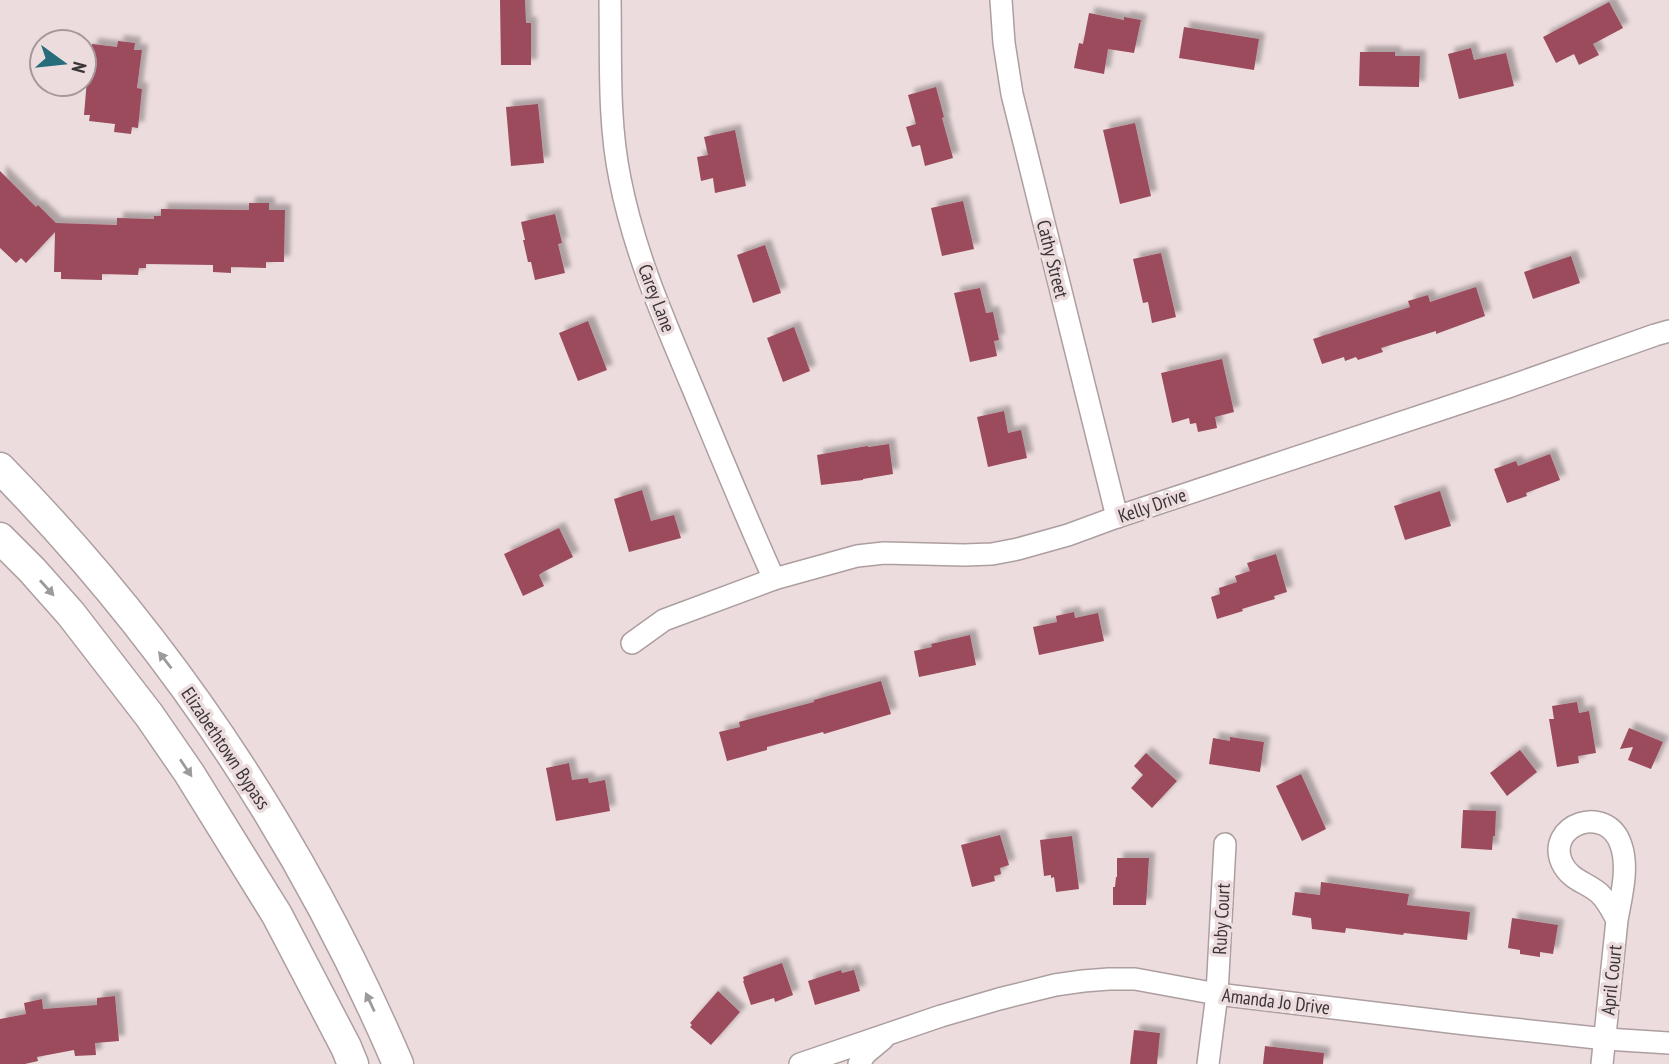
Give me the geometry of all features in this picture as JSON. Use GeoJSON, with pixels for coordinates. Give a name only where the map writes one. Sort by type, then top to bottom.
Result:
{"type":"FeatureCollection","features":[{"type":"Feature","properties":{"kind":"highway"},"geometry":{"type":"LineString","coordinates":[[0,460],[23,492]]}},
{"type":"Feature","properties":{"kind":"highway","name":"Elizabethtown Bypass"},"geometry":{"type":"LineString","coordinates":[[0,468],[75,548],[124,607],[215,727],[256,790],[329,918],[398,1064]]}},
{"type":"Feature","properties":{"kind":"highway"},"geometry":{"type":"LineString","coordinates":[[0,538],[71,614],[149,715],[189,773],[277,915],[353,1064]]}},
{"type":"Feature","properties":{"kind":"street","name":"Carey Lane"},"geometry":{"type":"LineString","coordinates":[[610,0],[615,149],[636,244],[659,308],[774,579]]}},
{"type":"Feature","properties":{"kind":"street","name":"Cathy Street"},"geometry":{"type":"LineString","coordinates":[[1001,0],[1012,94],[1117,517]]}},
{"type":"Feature","properties":{"kind":"street","name":"Kelly Drive"},"geometry":{"type":"LineString","coordinates":[[632,643],[664,620],[774,579],[858,556],[884,553],[992,554],[1068,535],[1669,331]]}},
{"type":"Feature","properties":{"kind":"street","name":"Ruby Court"},"geometry":{"type":"LineString","coordinates":[[1208,1064],[1217,994],[1225,844]]}},
{"type":"Feature","properties":{"kind":"street","name":"April Court"},"geometry":{"type":"LineString","coordinates":[[1602,1064],[1617,920]]}},
{"type":"Feature","properties":{"kind":"street","name":"Amanda Jo Drive"},"geometry":{"type":"LineString","coordinates":[[800,1064],[999,999],[1055,985],[1135,979],[1217,994],[1466,1024],[1669,1043]]}},
{"type":"Feature","properties":{"kind":"street","name":"Amanda Jo Drive"},"geometry":{"type":"LineString","coordinates":[[859,1064],[875,1044],[890,1033]]}},
{"type":"Feature","properties":{"kind":"building"},"geometry":{"type":"Polygon","coordinates":[[[500,0],[525,0],[526,23],[531,23],[531,65],[501,65],[500,0]]]}},
{"type":"Feature","properties":{"kind":"building"},"geometry":{"type":"Polygon","coordinates":[[[1609,2],[1623,28],[1593,44],[1599,55],[1579,65],[1574,54],[1556,63],[1543,37],[1609,2]]]}},
{"type":"Feature","properties":{"kind":"building"},"geometry":{"type":"Polygon","coordinates":[[[1089,13],[1124,20],[1124,17],[1141,20],[1134,53],[1108,49],[1104,74],[1074,68],[1079,43],[1083,44],[1089,13]]]}},
{"type":"Feature","properties":{"kind":"building"},"geometry":{"type":"Polygon","coordinates":[[[1184,27],[1259,39],[1254,70],[1179,58],[1184,27]]]}},
{"type":"Feature","properties":{"kind":"building"},"geometry":{"type":"Polygon","coordinates":[[[118,41],[135,43],[134,50],[142,50],[137,88],[142,89],[138,128],[132,127],[131,134],[114,132],[115,124],[89,121],[90,115],[84,115],[85,98],[98,98],[98,45],[117,47],[118,41]]]}},
{"type":"Feature","properties":{"kind":"building"},"geometry":{"type":"Polygon","coordinates":[[[1471,48],[1474,60],[1506,53],[1514,86],[1459,99],[1448,54],[1471,48]]]}},
{"type":"Feature","properties":{"kind":"building"},"geometry":{"type":"Polygon","coordinates":[[[1360,52],[1395,52],[1395,56],[1420,56],[1419,87],[1359,86],[1360,52]]]}},
{"type":"Feature","properties":{"kind":"building"},"geometry":{"type":"Polygon","coordinates":[[[936,87],[953,158],[925,166],[920,145],[912,147],[906,127],[916,124],[908,95],[936,87]]]}},
{"type":"Feature","properties":{"kind":"building"},"geometry":{"type":"Polygon","coordinates":[[[538,104],[544,163],[511,166],[506,107],[538,104]]]}},
{"type":"Feature","properties":{"kind":"building"},"geometry":{"type":"Polygon","coordinates":[[[1135,123],[1151,196],[1120,204],[1103,130],[1135,123]]]}},
{"type":"Feature","properties":{"kind":"building"},"geometry":{"type":"Polygon","coordinates":[[[735,130],[746,186],[715,193],[713,178],[701,181],[697,157],[708,155],[704,137],[735,130]]]}},
{"type":"Feature","properties":{"kind":"building"},"geometry":{"type":"Polygon","coordinates":[[[0,171],[56,223],[117,225],[117,218],[154,219],[154,216],[161,216],[161,209],[249,210],[249,203],[269,203],[269,210],[285,210],[284,262],[266,262],[266,268],[231,267],[231,273],[213,272],[213,265],[146,264],[146,268],[139,268],[138,275],[102,274],[102,280],[61,279],[61,272],[54,272],[55,232],[26,263],[21,258],[16,263],[0,248],[0,171]]]}},
{"type":"Feature","properties":{"kind":"building"},"geometry":{"type":"Polygon","coordinates":[[[963,201],[974,249],[942,256],[931,208],[963,201]]]}},
{"type":"Feature","properties":{"kind":"building"},"geometry":{"type":"Polygon","coordinates":[[[555,214],[565,273],[535,280],[531,262],[528,262],[521,222],[555,214]]]}},
{"type":"Feature","properties":{"kind":"building"},"geometry":{"type":"Polygon","coordinates":[[[765,245],[781,293],[753,303],[737,255],[765,245]]]}},
{"type":"Feature","properties":{"kind":"building"},"geometry":{"type":"Polygon","coordinates":[[[1161,253],[1176,317],[1152,323],[1148,302],[1143,303],[1133,259],[1161,253]]]}},
{"type":"Feature","properties":{"kind":"building"},"geometry":{"type":"Polygon","coordinates":[[[1571,256],[1580,283],[1533,299],[1524,272],[1571,256]]]}},
{"type":"Feature","properties":{"kind":"building"},"geometry":{"type":"Polygon","coordinates":[[[1476,287],[1485,316],[1436,334],[1436,331],[1381,348],[1383,352],[1358,360],[1356,357],[1345,361],[1344,357],[1322,364],[1313,339],[1410,307],[1408,301],[1428,295],[1430,302],[1476,287]]]}},
{"type":"Feature","properties":{"kind":"building"},"geometry":{"type":"Polygon","coordinates":[[[980,288],[986,313],[993,312],[999,340],[994,341],[997,356],[970,362],[954,293],[980,288]]]}},
{"type":"Feature","properties":{"kind":"building"},"geometry":{"type":"Polygon","coordinates":[[[588,321],[607,370],[578,381],[559,333],[588,321]]]}},
{"type":"Feature","properties":{"kind":"building"},"geometry":{"type":"Polygon","coordinates":[[[794,327],[810,371],[783,382],[767,338],[794,327]]]}},
{"type":"Feature","properties":{"kind":"building"},"geometry":{"type":"Polygon","coordinates":[[[1222,359],[1234,412],[1215,417],[1217,428],[1198,432],[1196,423],[1190,424],[1189,418],[1172,423],[1161,373],[1222,359]]]}},
{"type":"Feature","properties":{"kind":"building"},"geometry":{"type":"Polygon","coordinates":[[[1004,411],[1008,433],[1021,430],[1027,458],[988,467],[977,417],[1004,411]]]}},
{"type":"Feature","properties":{"kind":"building"},"geometry":{"type":"Polygon","coordinates":[[[889,444],[893,474],[821,485],[817,455],[889,444]]]}},
{"type":"Feature","properties":{"kind":"building"},"geometry":{"type":"Polygon","coordinates":[[[1550,454],[1560,480],[1507,503],[1494,469],[1516,461],[1518,466],[1550,454]]]}},
{"type":"Feature","properties":{"kind":"building"},"geometry":{"type":"Polygon","coordinates":[[[642,490],[651,521],[674,515],[681,538],[629,552],[614,499],[642,490]]]}},
{"type":"Feature","properties":{"kind":"building"},"geometry":{"type":"Polygon","coordinates":[[[1440,491],[1451,526],[1405,540],[1394,506],[1440,491]]]}},
{"type":"Feature","properties":{"kind":"building"},"geometry":{"type":"Polygon","coordinates":[[[559,528],[573,557],[539,575],[544,586],[523,596],[504,554],[559,528]]]}},
{"type":"Feature","properties":{"kind":"building"},"geometry":{"type":"Polygon","coordinates":[[[1276,554],[1287,592],[1274,596],[1275,599],[1217,619],[1211,597],[1220,594],[1219,588],[1237,582],[1235,576],[1250,571],[1247,563],[1276,554]]]}},
{"type":"Feature","properties":{"kind":"building"},"geometry":{"type":"Polygon","coordinates":[[[1074,612],[1075,618],[1098,613],[1104,641],[1039,655],[1033,627],[1057,622],[1056,616],[1074,612]]]}},
{"type":"Feature","properties":{"kind":"building"},"geometry":{"type":"Polygon","coordinates":[[[970,635],[976,665],[919,677],[914,651],[970,635]]]}},
{"type":"Feature","properties":{"kind":"building"},"geometry":{"type":"Polygon","coordinates":[[[881,681],[891,714],[767,747],[767,750],[727,761],[719,732],[740,727],[739,722],[881,681]]]}},
{"type":"Feature","properties":{"kind":"building"},"geometry":{"type":"Polygon","coordinates":[[[1577,702],[1579,713],[1589,711],[1596,753],[1578,756],[1579,763],[1557,767],[1549,719],[1554,719],[1552,706],[1577,702]]]}},
{"type":"Feature","properties":{"kind":"building"},"geometry":{"type":"Polygon","coordinates":[[[1629,728],[1663,742],[1651,769],[1628,760],[1633,747],[1620,749],[1629,728]]]}},
{"type":"Feature","properties":{"kind":"building"},"geometry":{"type":"Polygon","coordinates":[[[1230,737],[1264,742],[1260,772],[1209,764],[1213,738],[1230,741],[1230,737]]]}},
{"type":"Feature","properties":{"kind":"building"},"geometry":{"type":"Polygon","coordinates":[[[1520,750],[1537,772],[1507,796],[1490,773],[1520,750]]]}},
{"type":"Feature","properties":{"kind":"building"},"geometry":{"type":"Polygon","coordinates":[[[1146,753],[1177,781],[1152,808],[1131,788],[1143,775],[1134,766],[1146,753]]]}},
{"type":"Feature","properties":{"kind":"building"},"geometry":{"type":"Polygon","coordinates":[[[569,763],[572,780],[588,778],[589,783],[605,780],[610,811],[556,821],[546,768],[569,763]]]}},
{"type":"Feature","properties":{"kind":"building"},"geometry":{"type":"Polygon","coordinates":[[[1301,774],[1326,829],[1302,841],[1276,786],[1301,774]]]}},
{"type":"Feature","properties":{"kind":"building"},"geometry":{"type":"Polygon","coordinates":[[[1463,810],[1496,811],[1492,850],[1461,848],[1463,810]]]}},
{"type":"Feature","properties":{"kind":"building"},"geometry":{"type":"Polygon","coordinates":[[[1000,835],[1009,865],[1000,868],[1001,874],[994,876],[995,881],[972,887],[961,845],[1000,835]]]}},
{"type":"Feature","properties":{"kind":"building"},"geometry":{"type":"Polygon","coordinates":[[[1072,836],[1079,889],[1056,892],[1054,877],[1044,876],[1040,840],[1072,836]]]}},
{"type":"Feature","properties":{"kind":"building"},"geometry":{"type":"Polygon","coordinates":[[[1117,858],[1149,858],[1146,905],[1113,905],[1117,858]]]}},
{"type":"Feature","properties":{"kind":"building"},"geometry":{"type":"Polygon","coordinates":[[[1321,882],[1409,894],[1407,905],[1470,912],[1467,940],[1346,928],[1345,933],[1312,929],[1311,918],[1292,915],[1295,892],[1320,895],[1321,882]]]}},
{"type":"Feature","properties":{"kind":"building"},"geometry":{"type":"Polygon","coordinates":[[[1512,918],[1558,925],[1553,954],[1540,952],[1540,957],[1520,954],[1520,950],[1508,948],[1512,918]]]}},
{"type":"Feature","properties":{"kind":"building"},"geometry":{"type":"Polygon","coordinates":[[[782,963],[793,995],[775,1002],[774,998],[751,1005],[743,977],[782,963]]]}},
{"type":"Feature","properties":{"kind":"building"},"geometry":{"type":"Polygon","coordinates":[[[841,970],[842,973],[854,970],[860,991],[815,1005],[808,981],[841,970]]]}},
{"type":"Feature","properties":{"kind":"building"},"geometry":{"type":"Polygon","coordinates":[[[718,991],[740,1012],[711,1045],[690,1027],[690,1023],[718,991]]]}},
{"type":"Feature","properties":{"kind":"building"},"geometry":{"type":"Polygon","coordinates":[[[115,996],[119,1041],[95,1043],[96,1055],[75,1056],[74,1050],[37,1057],[38,1061],[25,1064],[0,1064],[0,1019],[26,1014],[24,1003],[42,999],[43,1009],[97,1005],[97,998],[115,996]]]}},
{"type":"Feature","properties":{"kind":"building"},"geometry":{"type":"Polygon","coordinates":[[[1134,1030],[1160,1033],[1157,1064],[1130,1064],[1134,1030]]]}},
{"type":"Feature","properties":{"kind":"building"},"geometry":{"type":"Polygon","coordinates":[[[1265,1046],[1324,1053],[1323,1064],[1263,1064],[1265,1046]]]}}]}
